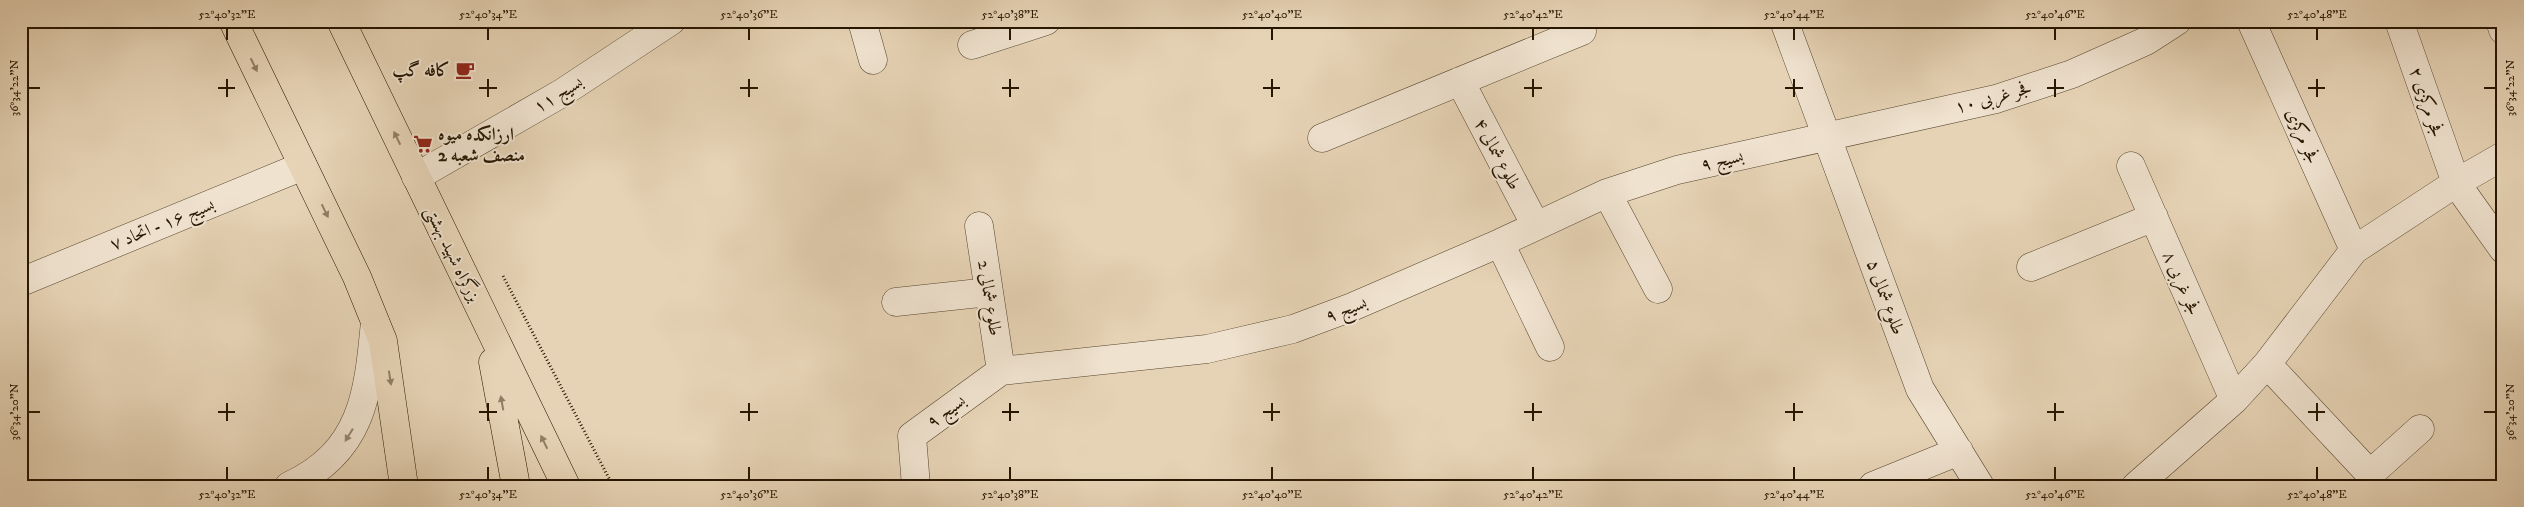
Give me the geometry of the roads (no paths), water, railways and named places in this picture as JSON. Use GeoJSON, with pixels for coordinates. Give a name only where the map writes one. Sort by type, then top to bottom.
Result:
{"type":"FeatureCollection","features":[{"type":"Feature","properties":{"kind":"highway"},"geometry":{"type":"LineString","coordinates":[[233,21],[376,320],[383,341],[390,378],[404,486]]}},
{"type":"Feature","properties":{"kind":"highway","name":"بزرگراه شهید بهشتی"},"geometry":{"type":"LineString","coordinates":[[341,21],[566,486]]}},
{"type":"Feature","properties":{"kind":"highway"},"geometry":{"type":"LineString","coordinates":[[479,309],[498,381],[516,486]]}},
{"type":"Feature","properties":{"kind":"street","name":"بسیج ۱۱"},"geometry":{"type":"LineString","coordinates":[[416,177],[562,93],[671,21]]}},
{"type":"Feature","properties":{"kind":"street"},"geometry":{"type":"LineString","coordinates":[[862,21],[873,60]]}},
{"type":"Feature","properties":{"kind":"street"},"geometry":{"type":"LineString","coordinates":[[972,45],[1046,21]]}},
{"type":"Feature","properties":{"kind":"street","name":"طلوع شمالی ۵"},"geometry":{"type":"LineString","coordinates":[[1784,21],[1920,389],[1980,486]]}},
{"type":"Feature","properties":{"kind":"street","name":"فجر غربی ۱۰"},"geometry":{"type":"LineString","coordinates":[[1827,137],[1996,99],[2072,74],[2146,41],[2177,21]]}},
{"type":"Feature","properties":{"kind":"street","name":"فجر مرکزی"},"geometry":{"type":"LineString","coordinates":[[2251,21],[2354,250]]}},
{"type":"Feature","properties":{"kind":"street","name":"فجر مرکزی ۲"},"geometry":{"type":"LineString","coordinates":[[2399,21],[2456,183],[2503,249]]}},
{"type":"Feature","properties":{"kind":"street"},"geometry":{"type":"LineString","coordinates":[[2500,21],[2503,30]]}},
{"type":"Feature","properties":{"kind":"street"},"geometry":{"type":"LineString","coordinates":[[1322,138],[1582,31]]}},
{"type":"Feature","properties":{"kind":"street","name":"طلوع شمالی ۴"},"geometry":{"type":"LineString","coordinates":[[1460,81],[1536,226]]}},
{"type":"Feature","properties":{"kind":"street","name":"بسیج ۹"},"geometry":{"type":"LineString","coordinates":[[916,486],[912,436],[1001,370],[1207,349],[1294,328],[1352,307],[1500,243],[1607,193],[1677,170],[1827,137]]}},
{"type":"Feature","properties":{"kind":"street"},"geometry":{"type":"LineString","coordinates":[[2136,486],[2234,400],[2267,364],[2354,250],[2456,183],[2503,156]]}},
{"type":"Feature","properties":{"kind":"street","name":"بسیج ۱۶ - اتحاد ۷"},"geometry":{"type":"LineString","coordinates":[[21,282],[303,166]]}},
{"type":"Feature","properties":{"kind":"street","name":"فجر غربی ۸"},"geometry":{"type":"LineString","coordinates":[[2132,166],[2234,400]]}},
{"type":"Feature","properties":{"kind":"street"},"geometry":{"type":"LineString","coordinates":[[1607,193],[1658,290]]}},
{"type":"Feature","properties":{"kind":"street"},"geometry":{"type":"LineString","coordinates":[[2031,267],[2154,217]]}},
{"type":"Feature","properties":{"kind":"street","name":"طلوع شمالی 2"},"geometry":{"type":"LineString","coordinates":[[979,226],[1001,370]]}},
{"type":"Feature","properties":{"kind":"street"},"geometry":{"type":"LineString","coordinates":[[1500,243],[1550,347]]}},
{"type":"Feature","properties":{"kind":"street"},"geometry":{"type":"LineString","coordinates":[[896,302],[989,292]]}},
{"type":"Feature","properties":{"kind":"street"},"geometry":{"type":"LineString","coordinates":[[289,486],[303,479],[324,462],[344,443],[357,422],[369,382],[376,320]]}},
{"type":"Feature","properties":{"kind":"street"},"geometry":{"type":"LineString","coordinates":[[2267,364],[2370,474],[2420,429]]}},
{"type":"Feature","properties":{"kind":"street"},"geometry":{"type":"LineString","coordinates":[[1873,486],[1959,451]]}},
{"type":"Feature","properties":{"kind":"place","name":"کافه گپ"},"geometry":{"type":"Point","coordinates":[465,70]}},
{"type":"Feature","properties":{"kind":"place","name":"ارزانکده میوه منصف شعبه 2"},"geometry":{"type":"Point","coordinates":[423,144]}}]}
